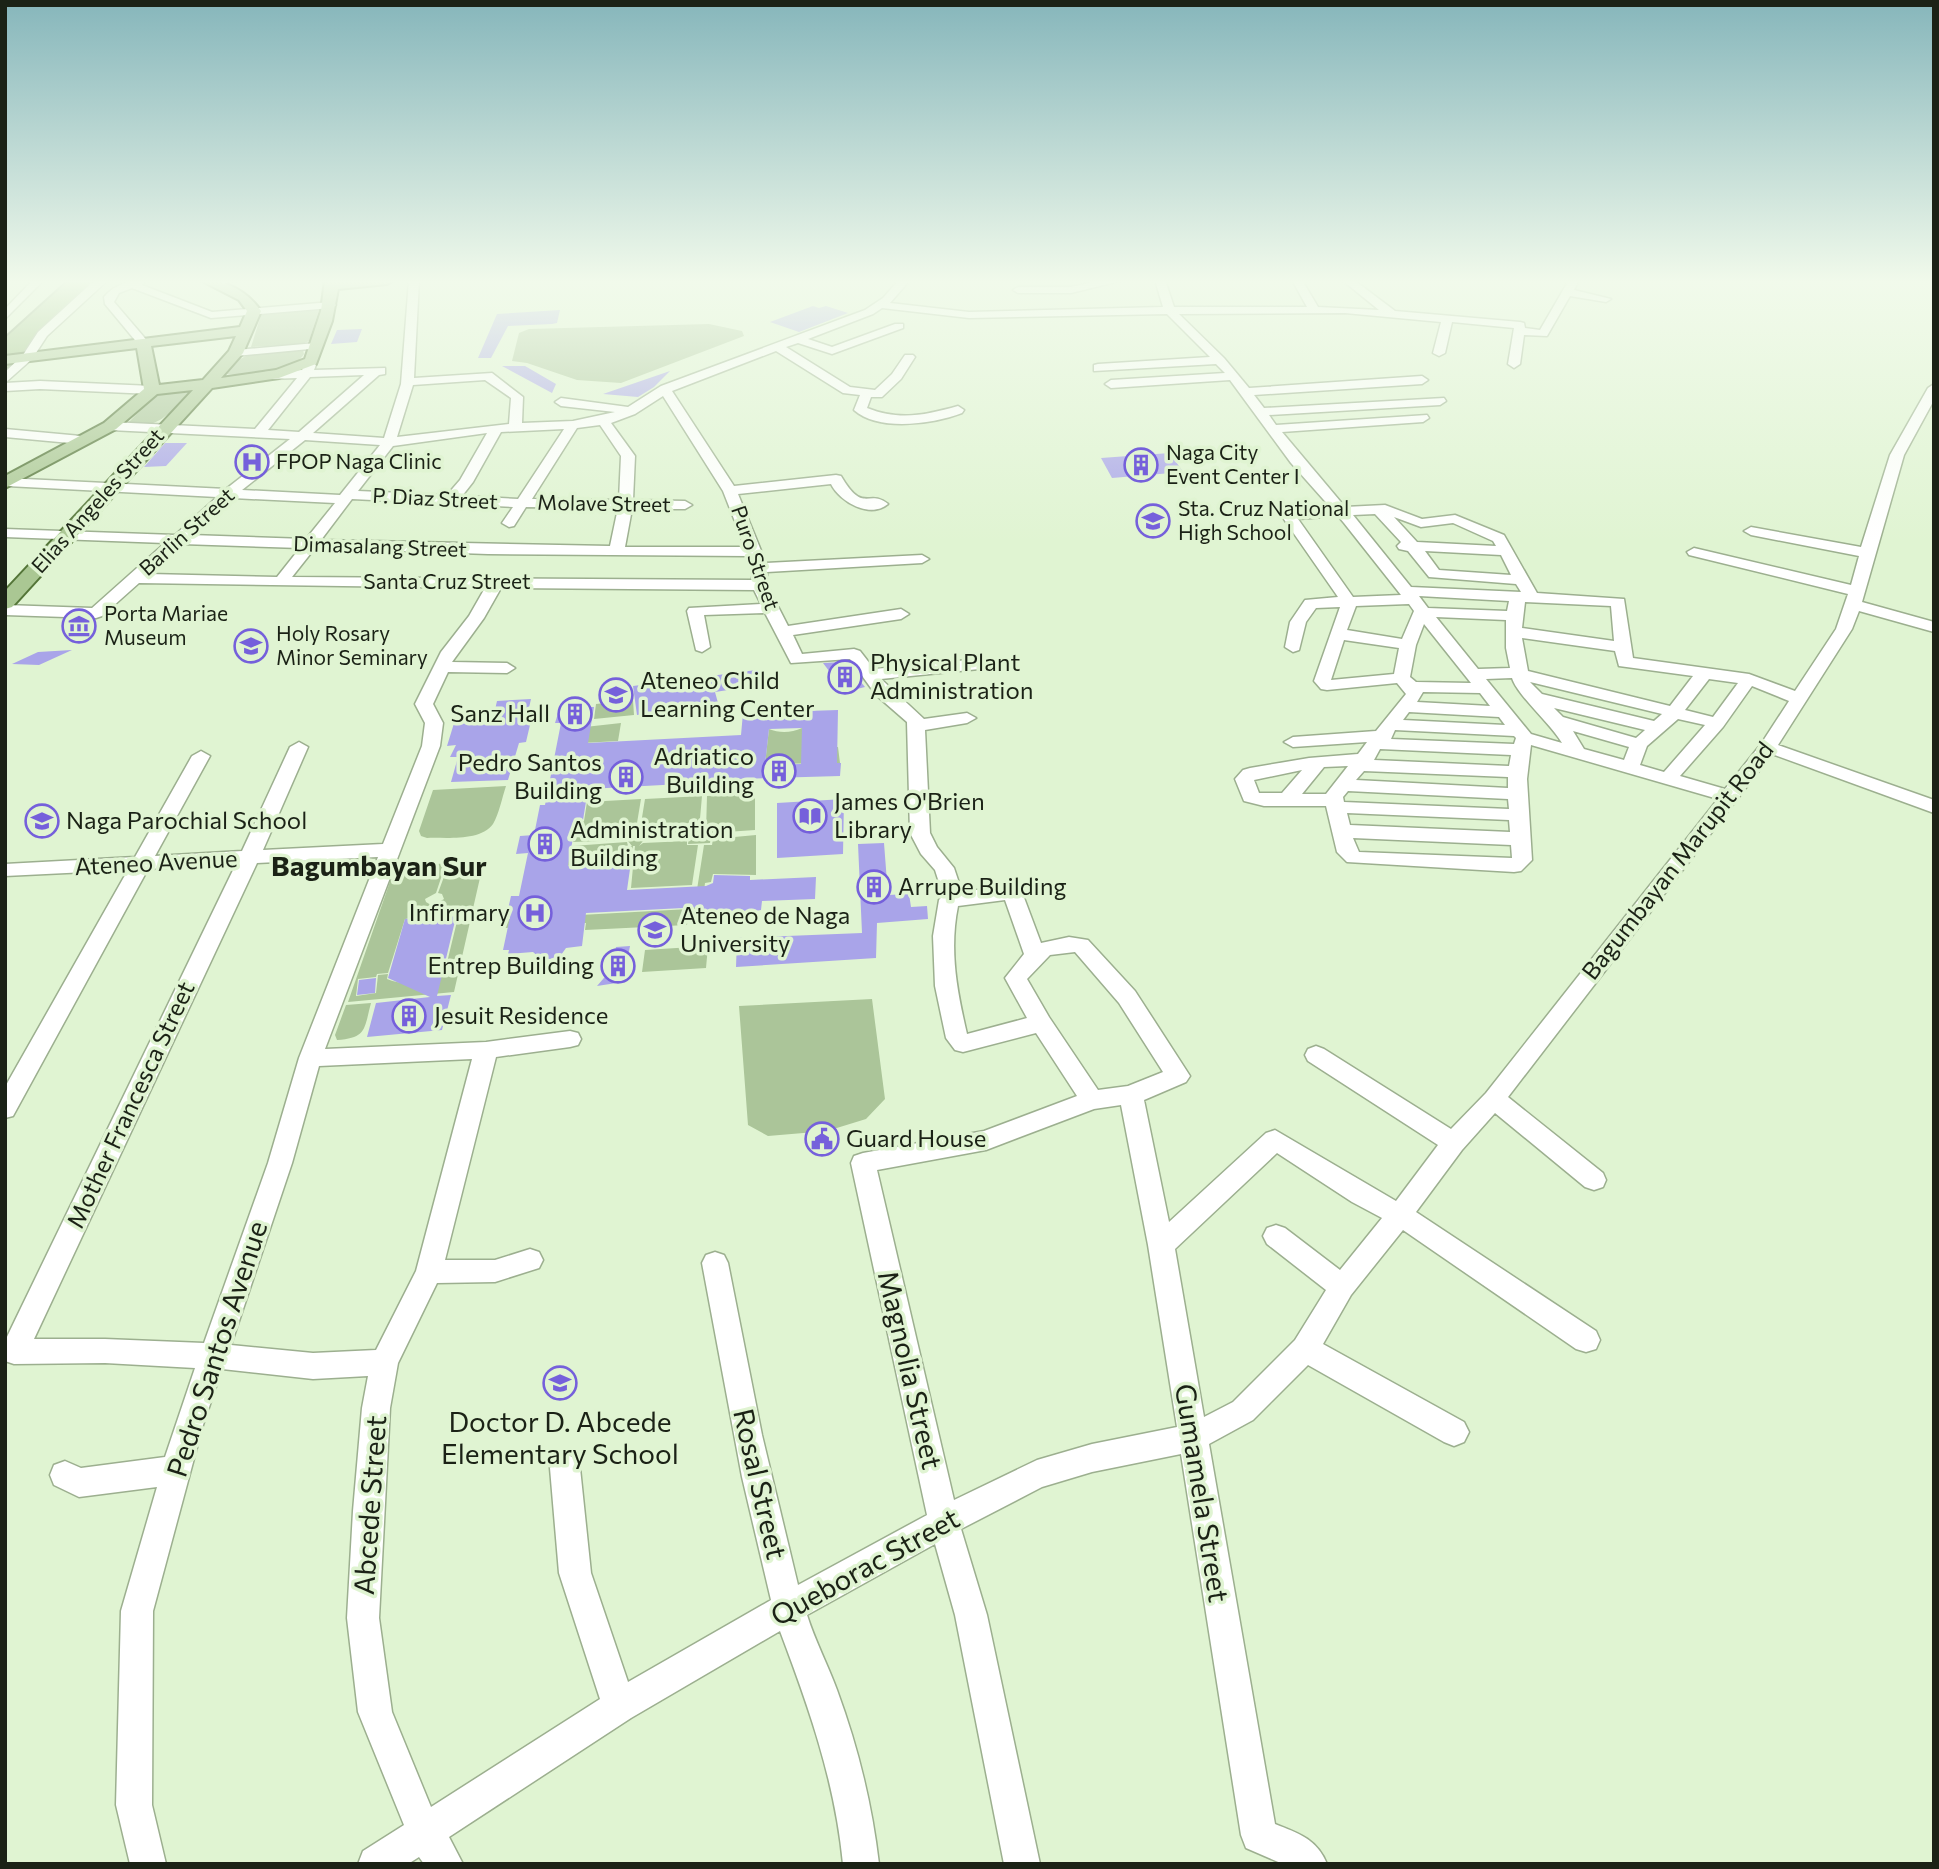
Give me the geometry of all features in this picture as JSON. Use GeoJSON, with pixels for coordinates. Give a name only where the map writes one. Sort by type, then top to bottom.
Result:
{"type":"FeatureCollection","features":[{"type":"Feature","properties":{"kind":"main road"},"geometry":{"type":"LineString","coordinates":[[148,367],[152,390]]}},
{"type":"Feature","properties":{"kind":"main road","name":"Elias Angeles Street"},"geometry":{"type":"LineString","coordinates":[[5,603],[222,367]]}},
{"type":"Feature","properties":{"kind":"main road"},"geometry":{"type":"LineString","coordinates":[[6,483],[110,426],[152,390],[268,375],[298,367]]}},
{"type":"Feature","properties":{"kind":"street"},"geometry":{"type":"LineString","coordinates":[[259,433],[306,367]]}},
{"type":"Feature","properties":{"kind":"street"},"geometry":{"type":"LineString","coordinates":[[354,367],[408,376],[488,376],[517,397],[515,428]]}},
{"type":"Feature","properties":{"kind":"street"},"geometry":{"type":"LineString","coordinates":[[281,582],[390,442],[396,429],[409,367]]}},
{"type":"Feature","properties":{"kind":"street"},"geometry":{"type":"LineString","coordinates":[[110,426],[166,426],[390,442],[497,428],[573,425],[603,421],[631,411],[665,389],[723,367]]}},
{"type":"Feature","properties":{"kind":"street"},"geometry":{"type":"LineString","coordinates":[[810,367],[847,390],[878,394],[903,367]]}},
{"type":"Feature","properties":{"kind":"street"},"geometry":{"type":"LineString","coordinates":[[1098,368],[1110,367]]}},
{"type":"Feature","properties":{"kind":"street"},"geometry":{"type":"LineString","coordinates":[[1226,367],[1272,429],[1369,544],[1485,688],[1521,740],[1517,772],[1522,860],[1514,866],[1354,858],[1347,852],[1338,797],[1415,694],[1406,682],[1414,600]]}},
{"type":"Feature","properties":{"kind":"street","name":"Barlin Street"},"geometry":{"type":"LineString","coordinates":[[5,610],[96,613],[231,492],[302,436],[376,371]]}},
{"type":"Feature","properties":{"kind":"street"},"geometry":{"type":"LineString","coordinates":[[1111,384],[1233,376]]}},
{"type":"Feature","properties":{"kind":"street"},"geometry":{"type":"LineString","coordinates":[[1243,392],[1422,380]]}},
{"type":"Feature","properties":{"kind":"street"},"geometry":{"type":"LineString","coordinates":[[5,387],[40,385],[152,390]]}},
{"type":"Feature","properties":{"kind":"street","name":"Bagumbayan Marupit Road"},"geometry":{"type":"LineString","coordinates":[[1342,1287],[1401,1216],[1453,1143],[1494,1099],[1768,747],[1800,699],[1844,629],[1897,455],[1934,388]]}},
{"type":"Feature","properties":{"kind":"street","name":"Puro Street"},"geometry":{"type":"LineString","coordinates":[[665,389],[730,491],[754,552],[770,608],[797,659],[854,654],[869,675]]}},
{"type":"Feature","properties":{"kind":"street"},"geometry":{"type":"LineString","coordinates":[[867,392],[860,411],[870,415],[913,421],[958,410]]}},
{"type":"Feature","properties":{"kind":"street"},"geometry":{"type":"LineString","coordinates":[[1259,412],[1440,401]]}},
{"type":"Feature","properties":{"kind":"street"},"geometry":{"type":"LineString","coordinates":[[561,402],[631,411]]}},
{"type":"Feature","properties":{"kind":"street"},"geometry":{"type":"LineString","coordinates":[[1272,429],[1395,425],[1423,418]]}},
{"type":"Feature","properties":{"kind":"street"},"geometry":{"type":"LineString","coordinates":[[603,421],[628,456],[626,505],[616,552]]}},
{"type":"Feature","properties":{"kind":"street"},"geometry":{"type":"LineString","coordinates":[[509,523],[573,425]]}},
{"type":"Feature","properties":{"kind":"street"},"geometry":{"type":"LineString","coordinates":[[451,500],[466,482],[497,428]]}},
{"type":"Feature","properties":{"kind":"street"},"geometry":{"type":"LineString","coordinates":[[5,433],[81,440]]}},
{"type":"Feature","properties":{"kind":"street"},"geometry":{"type":"LineString","coordinates":[[259,433],[270,459]]}},
{"type":"Feature","properties":{"kind":"street"},"geometry":{"type":"LineString","coordinates":[[730,491],[836,479],[842,495],[854,503],[881,503]]}},
{"type":"Feature","properties":{"kind":"street","name":"P. Diaz Street"},"geometry":{"type":"LineString","coordinates":[[6,483],[523,503]]}},
{"type":"Feature","properties":{"kind":"street","name":"Molave Street"},"geometry":{"type":"LineString","coordinates":[[523,503],[685,505]]}},
{"type":"Feature","properties":{"kind":"street"},"geometry":{"type":"LineString","coordinates":[[1379,510],[1426,561],[1434,574],[1519,573]]}},
{"type":"Feature","properties":{"kind":"street"},"geometry":{"type":"LineString","coordinates":[[1349,603],[1288,515],[1392,510],[1421,523],[1455,519],[1503,544],[1519,573],[1525,597],[1514,624],[1514,648],[1522,683],[1557,721],[1577,753]]}},
{"type":"Feature","properties":{"kind":"street"},"geometry":{"type":"LineString","coordinates":[[1397,531],[1503,544]]}},
{"type":"Feature","properties":{"kind":"street"},"geometry":{"type":"LineString","coordinates":[[1752,531],[1867,553]]}},
{"type":"Feature","properties":{"kind":"street","name":"Dimasalang Street"},"geometry":{"type":"LineString","coordinates":[[5,533],[309,545],[616,552],[754,552]]}},
{"type":"Feature","properties":{"kind":"street"},"geometry":{"type":"LineString","coordinates":[[1369,544],[1503,544]]}},
{"type":"Feature","properties":{"kind":"street"},"geometry":{"type":"LineString","coordinates":[[1694,552],[1855,598],[1934,627]]}},
{"type":"Feature","properties":{"kind":"street","name":"Santa Cruz Street"},"geometry":{"type":"LineString","coordinates":[[135,578],[281,582],[694,584],[922,559]]}},
{"type":"Feature","properties":{"kind":"street"},"geometry":{"type":"LineString","coordinates":[[441,667],[460,636],[476,618],[496,583]]}},
{"type":"Feature","properties":{"kind":"street"},"geometry":{"type":"LineString","coordinates":[[694,584],[693,607],[702,646]]}},
{"type":"Feature","properties":{"kind":"street"},"geometry":{"type":"LineString","coordinates":[[1293,647],[1298,622],[1311,603],[1525,597],[1618,602],[1625,662],[1749,679],[1800,699]]}},
{"type":"Feature","properties":{"kind":"street"},"geometry":{"type":"LineString","coordinates":[[1414,600],[1623,648]]}},
{"type":"Feature","properties":{"kind":"street"},"geometry":{"type":"LineString","coordinates":[[1349,603],[1322,681],[1327,685],[1406,682],[1485,688]]}},
{"type":"Feature","properties":{"kind":"street"},"geometry":{"type":"LineString","coordinates":[[695,611],[770,608]]}},
{"type":"Feature","properties":{"kind":"street"},"geometry":{"type":"LineString","coordinates":[[782,632],[901,614]]}},
{"type":"Feature","properties":{"kind":"street"},"geometry":{"type":"LineString","coordinates":[[1339,634],[1408,645]]}},
{"type":"Feature","properties":{"kind":"street"},"geometry":{"type":"LineString","coordinates":[[869,675],[989,663]]}},
{"type":"Feature","properties":{"kind":"street"},"geometry":{"type":"LineString","coordinates":[[441,667],[507,668]]}},
{"type":"Feature","properties":{"kind":"street","name":"Pedro Santos Avenue"},"geometry":{"type":"LineString","coordinates":[[148,1864],[134,1805],[133,1710],[137,1611],[176,1470],[280,1163],[310,1058],[431,746],[434,723],[424,704],[441,667]]}},
{"type":"Feature","properties":{"kind":"street"},"geometry":{"type":"LineString","coordinates":[[1632,766],[1639,744],[1675,712],[1705,672]]}},
{"type":"Feature","properties":{"kind":"street"},"geometry":{"type":"LineString","coordinates":[[1473,674],[1520,673],[1717,723]]}},
{"type":"Feature","properties":{"kind":"street"},"geometry":{"type":"LineString","coordinates":[[869,675],[881,691],[916,721],[920,833],[928,850],[944,868],[954,899]]}},
{"type":"Feature","properties":{"kind":"street"},"geometry":{"type":"LineString","coordinates":[[1669,778],[1717,723],[1749,679]]}},
{"type":"Feature","properties":{"kind":"street"},"geometry":{"type":"LineString","coordinates":[[1536,698],[1659,728]]}},
{"type":"Feature","properties":{"kind":"street"},"geometry":{"type":"LineString","coordinates":[[1406,707],[1504,712]]}},
{"type":"Feature","properties":{"kind":"street"},"geometry":{"type":"LineString","coordinates":[[916,726],[967,718]]}},
{"type":"Feature","properties":{"kind":"street"},"geometry":{"type":"LineString","coordinates":[[1557,721],[1639,744]]}},
{"type":"Feature","properties":{"kind":"street"},"geometry":{"type":"LineString","coordinates":[[1293,742],[1385,735],[1521,740],[1632,766],[1728,796]]}},
{"type":"Feature","properties":{"kind":"street","name":"Mother Francesca Street"},"geometry":{"type":"LineString","coordinates":[[215,1356],[105,1351],[14,1352],[299,747]]}},
{"type":"Feature","properties":{"kind":"street"},"geometry":{"type":"LineString","coordinates":[[1768,747],[1934,807]]}},
{"type":"Feature","properties":{"kind":"street"},"geometry":{"type":"LineString","coordinates":[[5,1109],[201,756]]}},
{"type":"Feature","properties":{"kind":"street"},"geometry":{"type":"LineString","coordinates":[[1517,772],[1364,762],[1319,762],[1250,774],[1244,779],[1251,797],[1264,800],[1520,794]]}},
{"type":"Feature","properties":{"kind":"street"},"geometry":{"type":"LineString","coordinates":[[1287,799],[1319,762]]}},
{"type":"Feature","properties":{"kind":"street"},"geometry":{"type":"LineString","coordinates":[[1338,797],[1519,815]]}},
{"type":"Feature","properties":{"kind":"street"},"geometry":{"type":"LineString","coordinates":[[1342,831],[1521,839]]}},
{"type":"Feature","properties":{"kind":"street","name":"Ateneo Avenue"},"geometry":{"type":"LineString","coordinates":[[5,870],[390,850]]}},
{"type":"Feature","properties":{"kind":"street"},"geometry":{"type":"LineString","coordinates":[[1034,954],[1013,892],[949,900],[942,975],[957,1038],[963,1044],[1041,1023]]}},
{"type":"Feature","properties":{"kind":"street"},"geometry":{"type":"LineString","coordinates":[[1059,944],[1081,945],[1127,998],[1178,1076],[1131,1095],[1092,1100],[1041,1023],[1016,978],[1034,954],[1059,944]]}},
{"type":"Feature","properties":{"kind":"street"},"geometry":{"type":"LineString","coordinates":[[310,1058],[486,1050],[570,1040]]}},
{"type":"Feature","properties":{"kind":"street","name":"Abcede Street"},"geometry":{"type":"LineString","coordinates":[[445,1864],[424,1832],[375,1712],[363,1618],[376,1408],[384,1363],[429,1272],[486,1050]]}},
{"type":"Feature","properties":{"kind":"street"},"geometry":{"type":"LineString","coordinates":[[1316,1055],[1453,1143]]}},
{"type":"Feature","properties":{"kind":"street","name":"Gumamela Street"},"geometry":{"type":"LineString","coordinates":[[1131,1095],[1161,1245],[1259,1835],[1295,1850],[1309,1864]]}},
{"type":"Feature","properties":{"kind":"street"},"geometry":{"type":"LineString","coordinates":[[1494,1099],[1594,1180]]}},
{"type":"Feature","properties":{"kind":"street","name":"Magnolia Street"},"geometry":{"type":"LineString","coordinates":[[1022,1864],[971,1615],[944,1522],[863,1163],[986,1140],[1092,1100]]}},
{"type":"Feature","properties":{"kind":"street"},"geometry":{"type":"LineString","coordinates":[[1161,1245],[1275,1140],[1361,1195],[1401,1216],[1586,1340]]}},
{"type":"Feature","properties":{"kind":"street"},"geometry":{"type":"LineString","coordinates":[[1276,1236],[1342,1287]]}},
{"type":"Feature","properties":{"kind":"street"},"geometry":{"type":"LineString","coordinates":[[429,1272],[495,1271],[530,1260]]}},
{"type":"Feature","properties":{"kind":"street","name":"Rosal Street"},"geometry":{"type":"LineString","coordinates":[[715,1263],[745,1426],[789,1608],[821,1690],[843,1764],[858,1829],[861,1864]]}},
{"type":"Feature","properties":{"kind":"street","name":"Queborac Street"},"geometry":{"type":"LineString","coordinates":[[376,1864],[619,1706],[944,1522],[1037,1474],[1092,1458],[1192,1438],[1243,1410],[1305,1349],[1342,1287]]}},
{"type":"Feature","properties":{"kind":"street"},"geometry":{"type":"LineString","coordinates":[[1305,1349],[1454,1432]]}},
{"type":"Feature","properties":{"kind":"street"},"geometry":{"type":"LineString","coordinates":[[215,1356],[313,1366],[384,1363]]}},
{"type":"Feature","properties":{"kind":"street"},"geometry":{"type":"LineString","coordinates":[[565,1468],[575,1573],[619,1706]]}},
{"type":"Feature","properties":{"kind":"street"},"geometry":{"type":"LineString","coordinates":[[65,1475],[79,1483],[176,1470]]}},
{"type":"Feature","properties":{"kind":"shaded area"},"geometry":{"type":"Polygon","coordinates":[[[231,367],[286,367],[257,375],[225,374],[231,367]]]}},
{"type":"Feature","properties":{"kind":"shaded area"},"geometry":{"type":"Polygon","coordinates":[[[539,367],[662,367],[621,383],[577,380],[539,367]]]}},
{"type":"Feature","properties":{"kind":"shaded area"},"geometry":{"type":"Polygon","coordinates":[[[189,392],[156,422],[129,422],[156,394],[189,392]]]}},
{"type":"Feature","properties":{"kind":"shaded area"},"geometry":{"type":"Polygon","coordinates":[[[633,700],[634,715],[594,719],[596,704],[633,700]]]}},
{"type":"Feature","properties":{"kind":"shaded area"},"geometry":{"type":"Polygon","coordinates":[[[621,723],[618,741],[564,744],[567,729],[621,723]]]}},
{"type":"Feature","properties":{"kind":"shaded area"},"geometry":{"type":"Polygon","coordinates":[[[802,728],[802,748],[838,747],[840,763],[765,764],[769,729],[785,732],[802,728]]]}},
{"type":"Feature","properties":{"kind":"shaded area"},"geometry":{"type":"Polygon","coordinates":[[[506,786],[499,811],[487,830],[462,837],[421,836],[419,831],[433,790],[506,786]]]}},
{"type":"Feature","properties":{"kind":"shaded area"},"geometry":{"type":"Polygon","coordinates":[[[755,793],[755,830],[712,833],[712,830],[710,843],[688,844],[690,831],[698,830],[689,830],[688,836],[639,836],[645,799],[702,796],[699,830],[706,831],[707,796],[755,793]]]}},
{"type":"Feature","properties":{"kind":"shaded area"},"geometry":{"type":"Polygon","coordinates":[[[641,799],[635,835],[626,840],[573,842],[575,830],[554,831],[556,822],[584,821],[587,802],[641,799]]]}},
{"type":"Feature","properties":{"kind":"shaded area"},"geometry":{"type":"Polygon","coordinates":[[[756,835],[756,875],[713,874],[711,882],[705,883],[701,915],[693,915],[704,845],[712,845],[713,839],[756,835]]]}},
{"type":"Feature","properties":{"kind":"shaded area"},"geometry":{"type":"Polygon","coordinates":[[[639,836],[643,841],[639,846],[643,843],[687,841],[687,845],[698,845],[692,885],[631,888],[635,846],[631,862],[547,867],[549,854],[571,853],[572,846],[627,842],[628,846],[632,846],[628,841],[639,836]]]}},
{"type":"Feature","properties":{"kind":"shaded area"},"geometry":{"type":"Polygon","coordinates":[[[446,863],[436,893],[425,899],[431,905],[428,915],[405,919],[388,973],[377,974],[376,977],[358,979],[356,996],[376,993],[378,975],[388,974],[387,979],[408,983],[444,975],[458,917],[451,912],[431,914],[434,905],[444,899],[442,894],[438,893],[449,863],[472,863],[482,869],[454,992],[348,1002],[392,876],[403,868],[446,863]]]}},
{"type":"Feature","properties":{"kind":"shaded area"},"geometry":{"type":"Polygon","coordinates":[[[689,909],[687,925],[585,930],[586,923],[504,928],[506,919],[689,909]]]}},
{"type":"Feature","properties":{"kind":"shaded area"},"geometry":{"type":"Polygon","coordinates":[[[708,946],[706,968],[642,972],[645,950],[708,946]]]}},
{"type":"Feature","properties":{"kind":"shaded area"},"geometry":{"type":"Polygon","coordinates":[[[872,999],[885,1099],[866,1119],[827,1131],[768,1136],[748,1125],[739,1006],[872,999]]]}},
{"type":"Feature","properties":{"kind":"shaded area"},"geometry":{"type":"Polygon","coordinates":[[[371,1003],[363,1030],[354,1037],[337,1040],[335,1035],[346,1005],[371,1003]]]}},
{"type":"Feature","properties":{"kind":"building"},"geometry":{"type":"Polygon","coordinates":[[[504,367],[527,367],[556,384],[552,393],[504,367]]]}},
{"type":"Feature","properties":{"kind":"building"},"geometry":{"type":"Polygon","coordinates":[[[670,371],[654,387],[638,397],[603,394],[670,371]]]}},
{"type":"Feature","properties":{"kind":"building"},"geometry":{"type":"Polygon","coordinates":[[[165,443],[187,443],[166,466],[144,467],[165,443]]]}},
{"type":"Feature","properties":{"kind":"building","name":"Naga City Event Center I"},"geometry":{"type":"Polygon","coordinates":[[[1170,453],[1183,472],[1112,478],[1101,458],[1170,453]]]}},
{"type":"Feature","properties":{"kind":"building"},"geometry":{"type":"Polygon","coordinates":[[[72,650],[39,665],[12,664],[38,652],[72,650]]]}},
{"type":"Feature","properties":{"kind":"building","name":"Physical Plant Administration"},"geometry":{"type":"Polygon","coordinates":[[[844,662],[865,687],[845,692],[823,663],[844,662]]]}},
{"type":"Feature","properties":{"kind":"building"},"geometry":{"type":"Polygon","coordinates":[[[764,669],[768,684],[715,692],[718,703],[637,715],[633,686],[764,669]]]}},
{"type":"Feature","properties":{"kind":"building"},"geometry":{"type":"Polygon","coordinates":[[[531,699],[528,712],[533,712],[526,742],[519,743],[508,780],[451,782],[458,757],[450,757],[456,745],[447,746],[455,720],[462,720],[463,716],[494,714],[497,701],[531,699]]]}},
{"type":"Feature","properties":{"kind":"building"},"geometry":{"type":"Polygon","coordinates":[[[560,707],[594,707],[588,743],[741,735],[743,713],[838,710],[837,763],[841,763],[840,776],[701,780],[700,783],[588,789],[583,820],[576,821],[568,866],[631,862],[627,890],[706,886],[713,883],[714,875],[750,876],[750,880],[816,877],[815,899],[762,901],[761,910],[755,911],[754,915],[715,917],[715,914],[702,914],[703,907],[586,913],[582,946],[566,948],[561,955],[550,959],[540,958],[533,952],[508,954],[509,950],[503,950],[510,917],[506,918],[511,896],[519,896],[528,853],[516,854],[520,836],[534,835],[540,805],[545,805],[561,723],[555,723],[560,707]],[[802,728],[769,729],[765,765],[801,764],[802,728]]]}},
{"type":"Feature","properties":{"kind":"building","name":"James O'Brien Library"},"geometry":{"type":"Polygon","coordinates":[[[844,799],[843,854],[777,858],[777,803],[844,799]]]}},
{"type":"Feature","properties":{"kind":"building"},"geometry":{"type":"Polygon","coordinates":[[[884,843],[888,895],[909,894],[911,907],[927,906],[928,919],[877,923],[876,958],[736,967],[737,938],[862,933],[858,844],[884,843]]]}},
{"type":"Feature","properties":{"kind":"building"},"geometry":{"type":"Polygon","coordinates":[[[435,914],[456,917],[437,996],[451,995],[442,1030],[367,1037],[376,1003],[430,997],[388,978],[405,919],[435,914]]]}},
{"type":"Feature","properties":{"kind":"building","name":"Entrep Building"},"geometry":{"type":"Polygon","coordinates":[[[630,946],[623,982],[597,986],[610,971],[616,947],[630,946]]]}},
{"type":"Feature","properties":{"kind":"building"},"geometry":{"type":"Polygon","coordinates":[[[376,978],[375,993],[357,995],[359,980],[376,978]]]}},
{"type":"Feature","properties":{"kind":"place","name":"FPOP Naga Clinic"},"geometry":{"type":"Point","coordinates":[252,462]}},
{"type":"Feature","properties":{"kind":"place","name":"Naga City Event Center I"},"geometry":{"type":"Point","coordinates":[1141,465]}},
{"type":"Feature","properties":{"kind":"place","name":"Sta. Cruz National High School"},"geometry":{"type":"Point","coordinates":[1153,521]}},
{"type":"Feature","properties":{"kind":"place","name":"Porta Mariae Museum"},"geometry":{"type":"Point","coordinates":[79,626]}},
{"type":"Feature","properties":{"kind":"place","name":"Holy Rosary Minor Seminary"},"geometry":{"type":"Point","coordinates":[251,646]}},
{"type":"Feature","properties":{"kind":"place","name":"Physical Plant Administration"},"geometry":{"type":"Point","coordinates":[845,677]}},
{"type":"Feature","properties":{"kind":"place","name":"Ateneo Child Learning Center"},"geometry":{"type":"Point","coordinates":[616,695]}},
{"type":"Feature","properties":{"kind":"place","name":"Sanz Hall"},"geometry":{"type":"Point","coordinates":[575,714]}},
{"type":"Feature","properties":{"kind":"place","name":"Adriatico Building"},"geometry":{"type":"Point","coordinates":[779,771]}},
{"type":"Feature","properties":{"kind":"place","name":"Pedro Santos Building"},"geometry":{"type":"Point","coordinates":[626,777]}},
{"type":"Feature","properties":{"kind":"place","name":"James O'Brien Library"},"geometry":{"type":"Point","coordinates":[810,816]}},
{"type":"Feature","properties":{"kind":"place","name":"Naga Parochial School"},"geometry":{"type":"Point","coordinates":[42,821]}},
{"type":"Feature","properties":{"kind":"place","name":"Administration Building"},"geometry":{"type":"Point","coordinates":[545,844]}},
{"type":"Feature","properties":{"kind":"place","name":"Arrupe Building"},"geometry":{"type":"Point","coordinates":[874,887]}},
{"type":"Feature","properties":{"kind":"place","name":"Infirmary"},"geometry":{"type":"Point","coordinates":[535,913]}},
{"type":"Feature","properties":{"kind":"place","name":"Ateneo de Naga University"},"geometry":{"type":"Point","coordinates":[655,930]}},
{"type":"Feature","properties":{"kind":"place","name":"Entrep Building"},"geometry":{"type":"Point","coordinates":[618,966]}},
{"type":"Feature","properties":{"kind":"place","name":"Jesuit Residence"},"geometry":{"type":"Point","coordinates":[409,1016]}},
{"type":"Feature","properties":{"kind":"place","name":"Guard House"},"geometry":{"type":"Point","coordinates":[822,1139]}},
{"type":"Feature","properties":{"kind":"place","name":"Doctor D. Abcede Elementary School"},"geometry":{"type":"Point","coordinates":[560,1383]}},
{"type":"Feature","properties":{"kind":"district","name":"Bagumbayan Sur"},"geometry":{"type":"Point","coordinates":[379,866]}}]}
